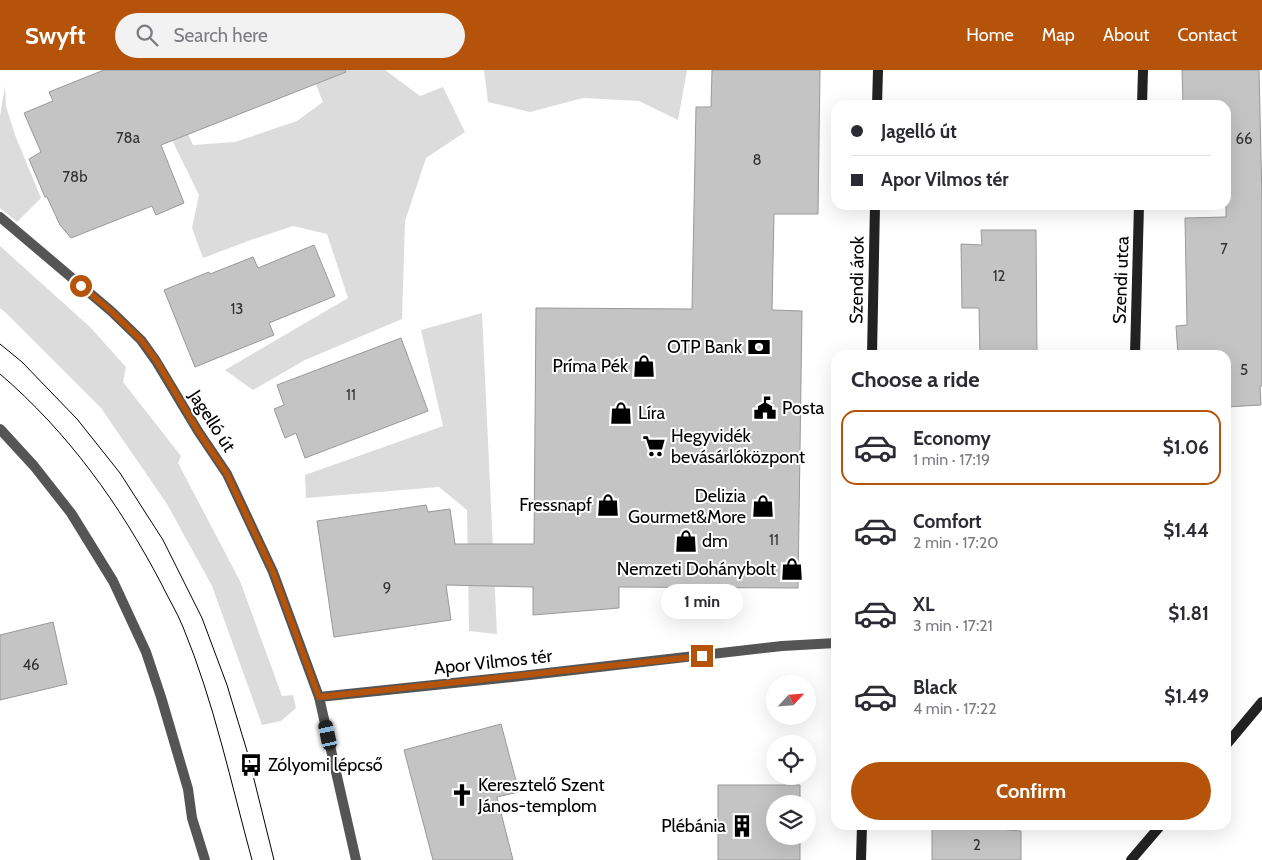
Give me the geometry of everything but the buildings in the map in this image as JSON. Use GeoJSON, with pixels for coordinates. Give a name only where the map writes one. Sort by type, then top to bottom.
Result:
{"type":"FeatureCollection","features":[{"type":"Feature","properties":{"kind":"street"},"geometry":{"type":"LineString","coordinates":[[877,100],[878,70]]}},
{"type":"Feature","properties":{"kind":"street"},"geometry":{"type":"LineString","coordinates":[[1142,100],[1143,70]]}},
{"type":"Feature","properties":{"kind":"street","name":"Szendi árok"},"geometry":{"type":"LineString","coordinates":[[872,350],[875,210]]}},
{"type":"Feature","properties":{"kind":"street","name":"Szendi utca"},"geometry":{"type":"LineString","coordinates":[[1135,350],[1140,210]]}},
{"type":"Feature","properties":{"kind":"street","name":"Jagelló út"},"geometry":{"type":"LineString","coordinates":[[0,217],[111,311],[141,340],[156,360],[198,431],[227,474],[273,572],[319,697]]}},
{"type":"Feature","properties":{"kind":"street"},"geometry":{"type":"LineString","coordinates":[[0,429],[34,466],[71,513],[113,581],[146,652],[161,696],[188,789],[192,818],[205,860]]}},
{"type":"Feature","properties":{"kind":"street","name":"Apor Vilmos tér"},"geometry":{"type":"LineString","coordinates":[[319,697],[782,646],[831,643]]}},
{"type":"Feature","properties":{"kind":"street"},"geometry":{"type":"LineString","coordinates":[[319,697],[356,860]]}},
{"type":"Feature","properties":{"kind":"street"},"geometry":{"type":"LineString","coordinates":[[1231,739],[1262,702]]}},
{"type":"Feature","properties":{"kind":"street"},"geometry":{"type":"LineString","coordinates":[[861,860],[862,830]]}},
{"type":"Feature","properties":{"kind":"street"},"geometry":{"type":"LineString","coordinates":[[1131,860],[1157,830]]}},
{"type":"Feature","properties":{"kind":"shaded area"},"geometry":{"type":"Polygon","coordinates":[[[158,70],[193,145],[235,142],[297,121],[323,102],[310,70],[385,70],[420,96],[443,87],[465,132],[426,158],[405,221],[402,319],[305,360],[253,390],[225,370],[348,298],[327,234],[293,226],[203,258],[192,228],[199,195],[172,140],[158,70]]]}},
{"type":"Feature","properties":{"kind":"shaded area"},"geometry":{"type":"Polygon","coordinates":[[[484,70],[687,70],[678,120],[639,101],[583,98],[530,112],[488,102],[484,70]]]}},
{"type":"Feature","properties":{"kind":"shaded area"},"geometry":{"type":"Polygon","coordinates":[[[5,86],[6,106],[15,135],[41,198],[17,222],[0,208],[0,116],[5,86]]]}},
{"type":"Feature","properties":{"kind":"shaded area"},"geometry":{"type":"Polygon","coordinates":[[[0,246],[90,327],[126,367],[123,382],[181,456],[178,463],[240,581],[282,696],[293,695],[296,708],[281,721],[262,725],[212,586],[167,504],[101,408],[0,308],[0,246]]]}},
{"type":"Feature","properties":{"kind":"shaded area"},"geometry":{"type":"Polygon","coordinates":[[[482,313],[497,634],[469,631],[467,510],[439,487],[306,498],[305,475],[443,426],[421,330],[482,313]]]}},
{"type":"Feature","properties":{"kind":"tram line"},"geometry":{"type":"LineString","coordinates":[[0,344],[22,362],[77,419],[120,473],[163,540],[202,618],[227,685],[247,751],[274,860]]}},
{"type":"Feature","properties":{"kind":"tram line"},"geometry":{"type":"LineString","coordinates":[[0,374],[48,420],[91,471],[145,554],[175,610],[194,655],[213,713],[252,860]]}},
{"type":"Feature","properties":{"kind":"place","name":"OTP Bank"},"geometry":{"type":"Point","coordinates":[759,347]}},
{"type":"Feature","properties":{"kind":"place","name":"Príma Pék"},"geometry":{"type":"Point","coordinates":[644,366]}},
{"type":"Feature","properties":{"kind":"place","name":"Posta"},"geometry":{"type":"Point","coordinates":[765,408]}},
{"type":"Feature","properties":{"kind":"place","name":"Líra"},"geometry":{"type":"Point","coordinates":[621,413]}},
{"type":"Feature","properties":{"kind":"place","name":"Hegyvidék bevásárlóközpont"},"geometry":{"type":"Point","coordinates":[654,446]}},
{"type":"Feature","properties":{"kind":"place","name":"Fressnapf"},"geometry":{"type":"Point","coordinates":[608,505]}},
{"type":"Feature","properties":{"kind":"place","name":"Delizia Gourmet&More"},"geometry":{"type":"Point","coordinates":[763,506]}},
{"type":"Feature","properties":{"kind":"place","name":"dm"},"geometry":{"type":"Point","coordinates":[686,541]}},
{"type":"Feature","properties":{"kind":"place","name":"Nemzeti Dohánybolt"},"geometry":{"type":"Point","coordinates":[792,569]}},
{"type":"Feature","properties":{"kind":"place","name":"Zólyomi lépcső"},"geometry":{"type":"Point","coordinates":[251,765]}},
{"type":"Feature","properties":{"kind":"place","name":"Keresztelő Szent János-templom"},"geometry":{"type":"Point","coordinates":[462,795]}},
{"type":"Feature","properties":{"kind":"place","name":"Plébánia"},"geometry":{"type":"Point","coordinates":[742,826]}},
{"type":"Feature","properties":{"kind":"route"},"geometry":{"type":"LineString","coordinates":[[81,286],[141,340],[156,360],[198,431],[227,474],[273,572],[319,697],[702,656]]}}]}
